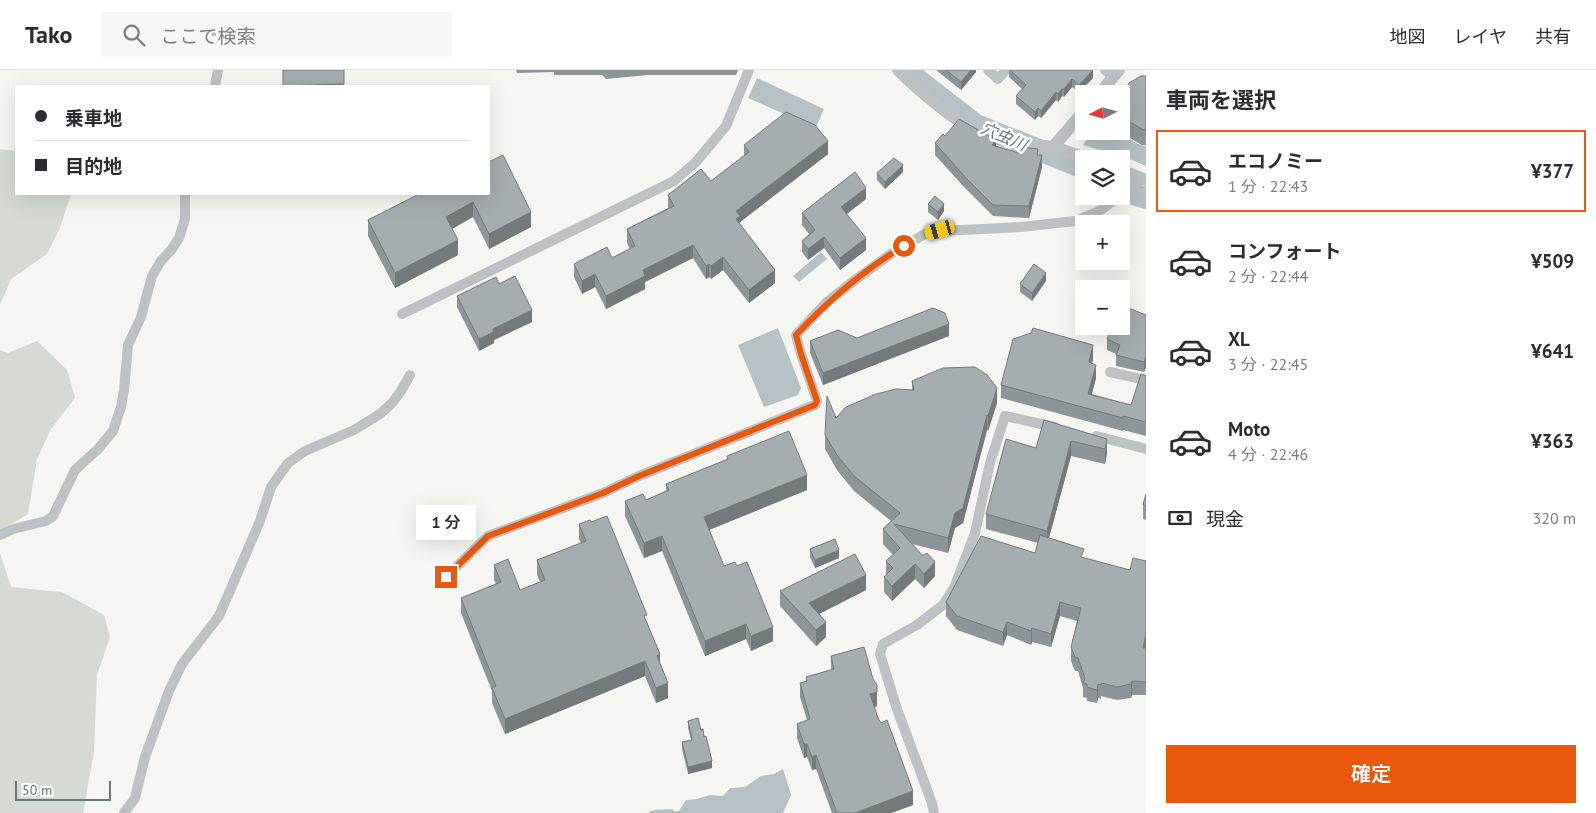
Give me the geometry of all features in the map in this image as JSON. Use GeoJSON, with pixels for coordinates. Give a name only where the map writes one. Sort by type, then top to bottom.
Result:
{"type":"FeatureCollection","features":[{"type":"Feature","properties":{"kind":"street"},"geometry":{"type":"LineString","coordinates":[[215,85],[218,70]]}},
{"type":"Feature","properties":{"kind":"street"},"geometry":{"type":"LineString","coordinates":[[402,314],[674,180],[696,162],[726,126],[749,70]]}},
{"type":"Feature","properties":{"kind":"street"},"geometry":{"type":"LineString","coordinates":[[898,70],[911,83],[956,118],[980,133],[1016,143],[1053,147],[1075,155]]}},
{"type":"Feature","properties":{"kind":"street"},"geometry":{"type":"LineString","coordinates":[[988,70],[998,79],[1006,70]]}},
{"type":"Feature","properties":{"kind":"street"},"geometry":{"type":"LineString","coordinates":[[1104,85],[1112,72]]}},
{"type":"Feature","properties":{"kind":"street"},"geometry":{"type":"LineString","coordinates":[[1053,147],[1075,121]]}},
{"type":"Feature","properties":{"kind":"street"},"geometry":{"type":"LineString","coordinates":[[1130,174],[1144,179]]}},
{"type":"Feature","properties":{"kind":"street"},"geometry":{"type":"LineString","coordinates":[[1130,188],[1144,179]]}},
{"type":"Feature","properties":{"kind":"street"},"geometry":{"type":"LineString","coordinates":[[0,535],[46,521],[53,516],[75,470],[114,431],[124,390],[128,345],[141,317],[152,276],[179,238],[184,219],[185,195]]}},
{"type":"Feature","properties":{"kind":"street"},"geometry":{"type":"LineString","coordinates":[[446,577],[488,536],[603,493],[648,472],[815,405],[817,401],[796,335],[827,302],[879,262],[912,241],[925,234],[940,230],[1021,227],[1075,221],[1101,210],[1107,205]]}},
{"type":"Feature","properties":{"kind":"street"},"geometry":{"type":"LineString","coordinates":[[1110,372],[1146,380]]}},
{"type":"Feature","properties":{"kind":"street"},"geometry":{"type":"LineString","coordinates":[[124,813],[135,798],[145,757],[169,691],[182,664],[219,616],[260,521],[271,487],[288,463],[305,452],[354,430],[380,414],[392,403],[410,375]]}},
{"type":"Feature","properties":{"kind":"street"},"geometry":{"type":"LineString","coordinates":[[934,813],[897,709],[880,654],[884,644],[917,625],[943,605],[954,588],[975,533],[990,463],[1005,416],[1063,428]]}},
{"type":"Feature","properties":{"kind":"street"},"geometry":{"type":"LineString","coordinates":[[1082,433],[1146,449]]}},
{"type":"Feature","properties":{"kind":"shaded area"},"geometry":{"type":"Polygon","coordinates":[[[757,78],[824,109],[816,128],[748,98],[757,78]]]}},
{"type":"Feature","properties":{"kind":"shaded area"},"geometry":{"type":"Polygon","coordinates":[[[1130,139],[1137,144],[1146,146],[1146,166],[1130,159],[1130,150],[1100,150],[1083,145],[1086,140],[1130,139]]]}},
{"type":"Feature","properties":{"kind":"shaded area"},"geometry":{"type":"Polygon","coordinates":[[[0,149],[15,151],[15,195],[71,195],[60,228],[47,254],[11,279],[0,305],[0,149]]]}},
{"type":"Feature","properties":{"kind":"shaded area"},"geometry":{"type":"Polygon","coordinates":[[[821,252],[827,259],[799,282],[793,276],[821,252]]]}},
{"type":"Feature","properties":{"kind":"shaded area"},"geometry":{"type":"Polygon","coordinates":[[[778,328],[801,388],[798,395],[764,407],[738,345],[778,328]]]}},
{"type":"Feature","properties":{"kind":"shaded area"},"geometry":{"type":"Polygon","coordinates":[[[37,341],[67,370],[75,398],[51,429],[37,459],[28,514],[0,531],[0,350],[8,353],[37,341]]]}},
{"type":"Feature","properties":{"kind":"shaded area"},"geometry":{"type":"Polygon","coordinates":[[[0,553],[11,587],[62,592],[104,615],[110,637],[97,675],[94,752],[83,813],[0,813],[0,553]]]}},
{"type":"Feature","properties":{"kind":"shaded area"},"geometry":{"type":"Polygon","coordinates":[[[783,769],[791,795],[783,813],[647,813],[653,810],[672,809],[679,811],[686,800],[710,795],[723,796],[730,788],[745,787],[761,776],[774,774],[783,769]]]}},
{"type":"Feature","properties":{"kind":"building"},"geometry":{"type":"Polygon","coordinates":[[[283,70],[344,70],[344,84],[283,85],[283,70]]]}},
{"type":"Feature","properties":{"kind":"building"},"geometry":{"type":"Polygon","coordinates":[[[946,70],[971,70],[961,82],[946,70]]]}},
{"type":"Feature","properties":{"kind":"building"},"geometry":{"type":"Polygon","coordinates":[[[1010,70],[1093,70],[1079,85],[1072,79],[1058,94],[1056,92],[1041,111],[1038,108],[1035,112],[1016,96],[1026,85],[1010,70]]]}},
{"type":"Feature","properties":{"kind":"building"},"geometry":{"type":"Polygon","coordinates":[[[1141,76],[1146,76],[1146,130],[1130,122],[1129,83],[1141,76]]]}},
{"type":"Feature","properties":{"kind":"building"},"geometry":{"type":"Polygon","coordinates":[[[786,112],[815,125],[828,141],[736,211],[740,216],[736,219],[775,270],[749,290],[723,257],[711,266],[709,264],[706,266],[693,245],[643,270],[645,276],[606,296],[595,274],[582,281],[574,264],[607,247],[612,258],[635,246],[627,229],[674,206],[668,195],[701,169],[711,181],[749,152],[744,145],[786,112]]]}},
{"type":"Feature","properties":{"kind":"building"},"geometry":{"type":"Polygon","coordinates":[[[959,119],[996,140],[992,145],[1019,153],[1020,147],[1038,149],[1037,155],[1042,155],[1029,206],[993,205],[935,143],[943,134],[945,136],[959,119]]]}},
{"type":"Feature","properties":{"kind":"building"},"geometry":{"type":"Polygon","coordinates":[[[503,155],[531,212],[489,234],[473,202],[446,217],[458,240],[395,273],[368,220],[417,195],[490,195],[490,162],[503,155]]]}},
{"type":"Feature","properties":{"kind":"building"},"geometry":{"type":"Polygon","coordinates":[[[894,158],[903,165],[885,182],[877,173],[894,158]]]}},
{"type":"Feature","properties":{"kind":"building"},"geometry":{"type":"Polygon","coordinates":[[[855,172],[866,188],[841,207],[866,238],[840,258],[824,237],[808,249],[802,241],[815,230],[802,213],[855,172]]]}},
{"type":"Feature","properties":{"kind":"building"},"geometry":{"type":"Polygon","coordinates":[[[935,196],[944,204],[938,212],[928,204],[935,196]]]}},
{"type":"Feature","properties":{"kind":"building"},"geometry":{"type":"Polygon","coordinates":[[[1034,264],[1046,273],[1032,293],[1020,284],[1034,264]]]}},
{"type":"Feature","properties":{"kind":"building"},"geometry":{"type":"Polygon","coordinates":[[[515,276],[532,310],[493,329],[494,332],[479,339],[457,296],[496,277],[499,284],[515,276]]]}},
{"type":"Feature","properties":{"kind":"building"},"geometry":{"type":"Polygon","coordinates":[[[933,308],[945,313],[949,324],[823,373],[810,341],[838,330],[857,338],[933,308]]]}},
{"type":"Feature","properties":{"kind":"building"},"geometry":{"type":"Polygon","coordinates":[[[1130,309],[1146,315],[1146,356],[1144,362],[1116,355],[1120,345],[1107,339],[1109,335],[1130,335],[1130,309]]]}},
{"type":"Feature","properties":{"kind":"building"},"geometry":{"type":"Polygon","coordinates":[[[1033,328],[1093,345],[1089,362],[1096,365],[1088,394],[1131,405],[1141,374],[1146,376],[1146,422],[1123,416],[1123,418],[1001,385],[1013,339],[1031,333],[1033,328]]]}},
{"type":"Feature","properties":{"kind":"building"},"geometry":{"type":"Polygon","coordinates":[[[975,367],[987,375],[997,388],[987,415],[963,508],[955,513],[948,538],[894,524],[923,556],[927,553],[935,562],[924,574],[915,564],[892,586],[884,577],[893,568],[886,561],[900,548],[883,529],[900,513],[854,476],[837,455],[825,435],[827,396],[836,418],[846,407],[876,394],[896,389],[914,390],[912,381],[943,368],[975,367]]]}},
{"type":"Feature","properties":{"kind":"building"},"geometry":{"type":"Polygon","coordinates":[[[1044,420],[1107,439],[1105,449],[1071,441],[1047,531],[986,514],[1006,439],[1036,448],[1044,420]]]}},
{"type":"Feature","properties":{"kind":"building"},"geometry":{"type":"Polygon","coordinates":[[[789,431],[807,475],[704,517],[724,566],[735,562],[737,566],[747,562],[773,627],[751,636],[746,624],[705,641],[662,536],[644,543],[625,501],[643,494],[646,500],[669,490],[666,484],[728,459],[727,456],[789,431]]]}},
{"type":"Feature","properties":{"kind":"building"},"geometry":{"type":"Polygon","coordinates":[[[1146,494],[1146,506],[1143,505],[1146,494]]]}},
{"type":"Feature","properties":{"kind":"building"},"geometry":{"type":"Polygon","coordinates":[[[607,516],[647,615],[644,616],[660,654],[657,656],[668,683],[656,688],[645,661],[505,719],[492,688],[496,686],[461,598],[501,582],[494,565],[508,559],[520,590],[545,580],[537,560],[586,541],[579,524],[607,516]]]}},
{"type":"Feature","properties":{"kind":"building"},"geometry":{"type":"Polygon","coordinates":[[[1040,535],[1084,549],[1081,557],[1130,570],[1133,558],[1146,561],[1146,634],[1143,648],[1146,648],[1146,682],[1132,681],[1131,684],[1117,687],[1101,683],[1101,685],[1098,684],[1097,690],[1087,687],[1087,684],[1083,683],[1085,678],[1078,658],[1075,657],[1071,647],[1081,608],[1060,602],[1051,634],[1032,628],[1031,631],[1007,622],[1003,632],[957,616],[946,602],[981,536],[1035,553],[1040,535]]]}},
{"type":"Feature","properties":{"kind":"building"},"geometry":{"type":"Polygon","coordinates":[[[835,539],[839,550],[815,560],[810,549],[835,539]]]}},
{"type":"Feature","properties":{"kind":"building"},"geometry":{"type":"Polygon","coordinates":[[[855,554],[866,575],[809,603],[826,622],[816,630],[780,591],[855,554]]]}},
{"type":"Feature","properties":{"kind":"building"},"geometry":{"type":"Polygon","coordinates":[[[864,647],[873,679],[877,685],[877,692],[870,694],[878,718],[881,723],[887,720],[913,791],[855,813],[837,813],[816,755],[812,757],[807,744],[804,744],[797,724],[810,719],[800,683],[807,681],[806,677],[834,669],[831,656],[864,647]]]}},
{"type":"Feature","properties":{"kind":"building"},"geometry":{"type":"Polygon","coordinates":[[[698,718],[704,737],[706,736],[712,761],[688,767],[682,742],[692,740],[688,721],[698,718]]]}},
{"type":"Feature","properties":{"kind":"waterway","name":"穴虫川"},"geometry":{"type":"LineString","coordinates":[[909,70],[919,81],[976,125],[1075,164]]}},
{"type":"Feature","properties":{"kind":"waterway","name":"穴虫川"},"geometry":{"type":"LineString","coordinates":[[1130,193],[1146,198]]}},
{"type":"Feature","properties":{"kind":"route"},"geometry":{"type":"LineString","coordinates":[[446,577],[488,536],[603,493],[639,476],[815,405],[817,401],[796,335],[827,302],[904,246]]}}]}
